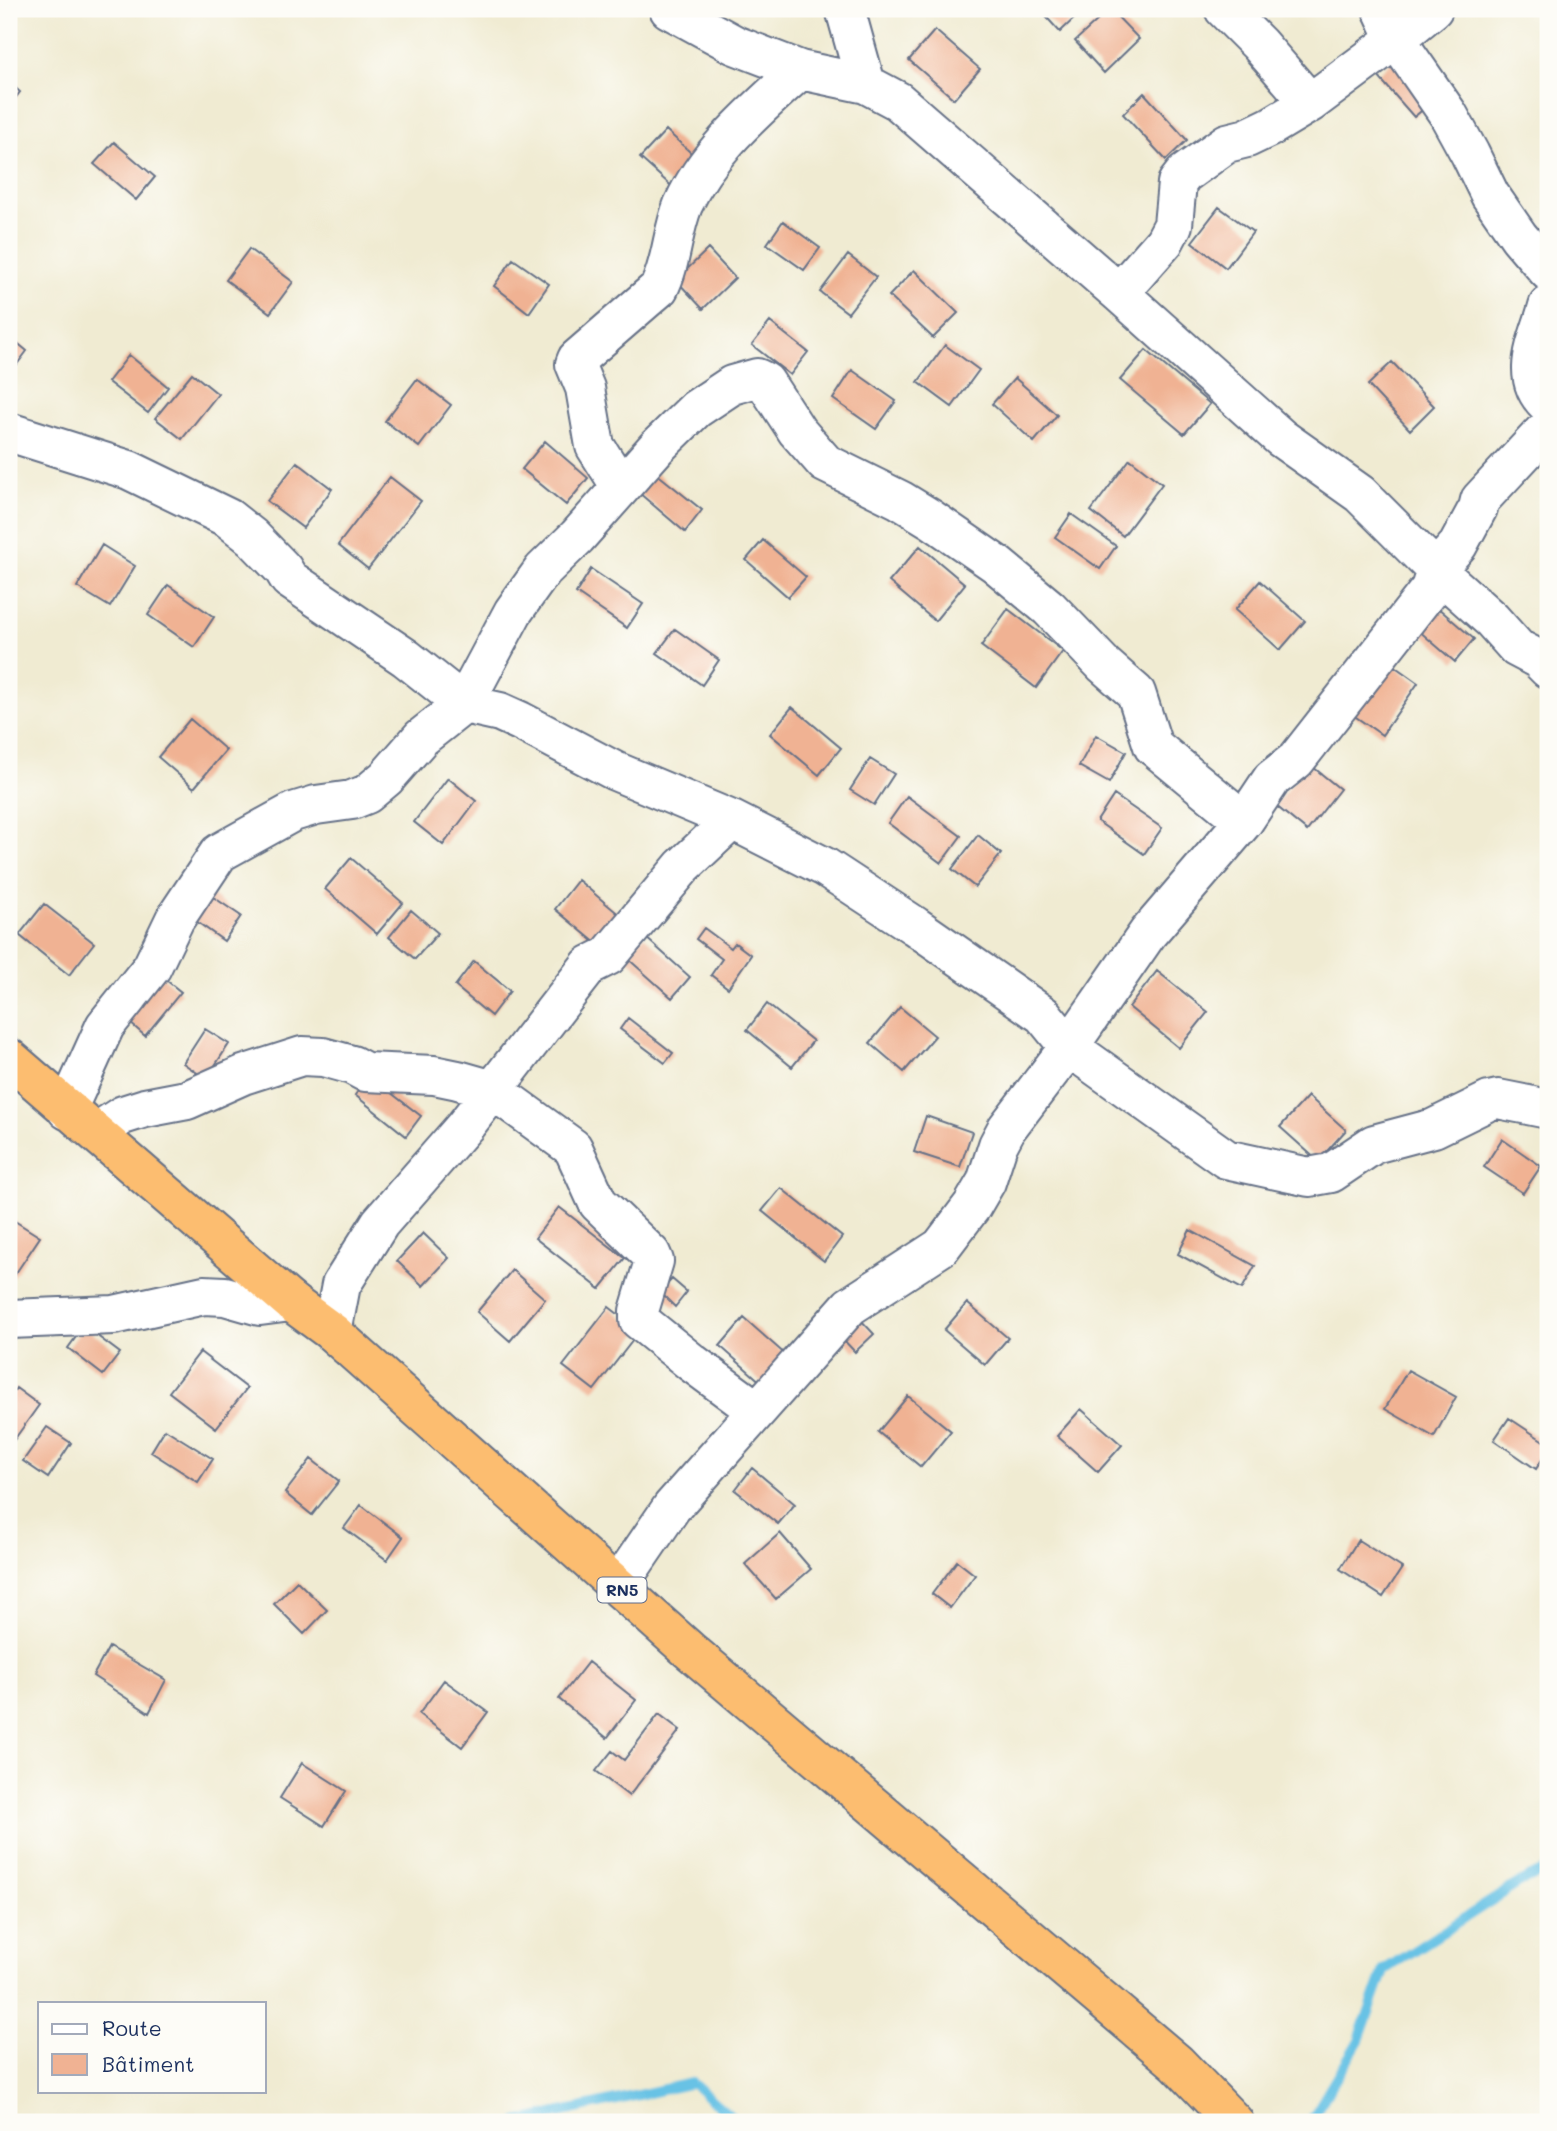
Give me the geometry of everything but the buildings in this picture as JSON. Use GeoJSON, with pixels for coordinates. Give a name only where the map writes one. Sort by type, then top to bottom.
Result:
{"type":"FeatureCollection","features":[{"type":"Feature","properties":{"kind":"highway","name":"RN5"},"geometry":{"type":"LineString","coordinates":[[9,1058],[291,1302],[332,1332],[787,1735],[1177,2063],[1234,2122]]}},
{"type":"Feature","properties":{"kind":"street"},"geometry":{"type":"LineString","coordinates":[[669,9],[734,45],[800,70],[866,84],[918,117],[1281,438],[1360,494],[1436,570],[1492,620],[1517,648],[1538,659],[1548,669]]}},
{"type":"Feature","properties":{"kind":"street"},"geometry":{"type":"LineString","coordinates":[[845,9],[866,84]]}},
{"type":"Feature","properties":{"kind":"street"},"geometry":{"type":"LineString","coordinates":[[1224,9],[1259,44],[1310,103]]}},
{"type":"Feature","properties":{"kind":"street"},"geometry":{"type":"LineString","coordinates":[[1119,293],[1164,242],[1173,225],[1177,183],[1184,174],[1227,143],[1247,138],[1270,127],[1310,103],[1389,24],[1433,9]]}},
{"type":"Feature","properties":{"kind":"street"},"geometry":{"type":"LineString","coordinates":[[1389,24],[1448,114],[1490,195],[1519,237],[1548,271]]}},
{"type":"Feature","properties":{"kind":"street"},"geometry":{"type":"LineString","coordinates":[[621,487],[595,446],[584,388],[575,364],[577,359],[659,288],[665,276],[674,231],[690,191],[736,129],[800,70]]}},
{"type":"Feature","properties":{"kind":"street"},"geometry":{"type":"LineString","coordinates":[[1548,306],[1531,360],[1534,386],[1548,405]]}},
{"type":"Feature","properties":{"kind":"street"},"geometry":{"type":"LineString","coordinates":[[67,1110],[105,1026],[152,967],[175,919],[219,853],[293,812],[316,805],[352,800],[367,794],[386,778],[421,738],[464,704],[520,602],[543,570],[696,409],[732,385],[748,379],[757,378],[765,382],[797,431],[825,463],[900,500],[931,519],[996,564],[1049,608],[1104,665],[1136,693],[1153,746],[1244,821]]}},
{"type":"Feature","properties":{"kind":"street"},"geometry":{"type":"LineString","coordinates":[[618,1586],[672,1507],[850,1306],[941,1247],[972,1206],[986,1182],[998,1145],[1007,1128],[1069,1047],[1148,933],[1244,821],[1272,779],[1296,760],[1430,589],[1436,570],[1458,545],[1480,500],[1548,427]]}},
{"type":"Feature","properties":{"kind":"street"},"geometry":{"type":"LineString","coordinates":[[9,432],[130,470],[239,524],[283,569],[289,579],[396,650],[464,704],[500,712],[520,721],[615,771],[733,820],[825,867],[926,933],[1043,1015],[1069,1047],[1226,1160],[1309,1177],[1331,1173],[1374,1144],[1434,1128],[1489,1101],[1498,1100],[1548,1109]]}},
{"type":"Feature","properties":{"kind":"street"},"geometry":{"type":"LineString","coordinates":[[332,1332],[337,1298],[346,1275],[380,1223],[493,1090],[590,965],[608,956],[683,866],[733,820]]}},
{"type":"Feature","properties":{"kind":"street"},"geometry":{"type":"LineString","coordinates":[[97,1132],[123,1115],[187,1100],[243,1075],[292,1058],[311,1055],[352,1065],[365,1072],[434,1075],[493,1090],[573,1149],[598,1203],[653,1258],[639,1320],[691,1363],[756,1410]]}},
{"type":"Feature","properties":{"kind":"street"},"geometry":{"type":"LineString","coordinates":[[9,1319],[114,1315],[204,1295],[225,1296],[260,1306],[291,1302]]}},
{"type":"Feature","properties":{"kind":"waterway"},"geometry":{"type":"LineString","coordinates":[[1310,2122],[1359,2040],[1384,1970],[1519,1883],[1548,1869]]}},
{"type":"Feature","properties":{"kind":"waterway"},"geometry":{"type":"LineString","coordinates":[[518,2122],[692,2083],[737,2122]]}}]}
